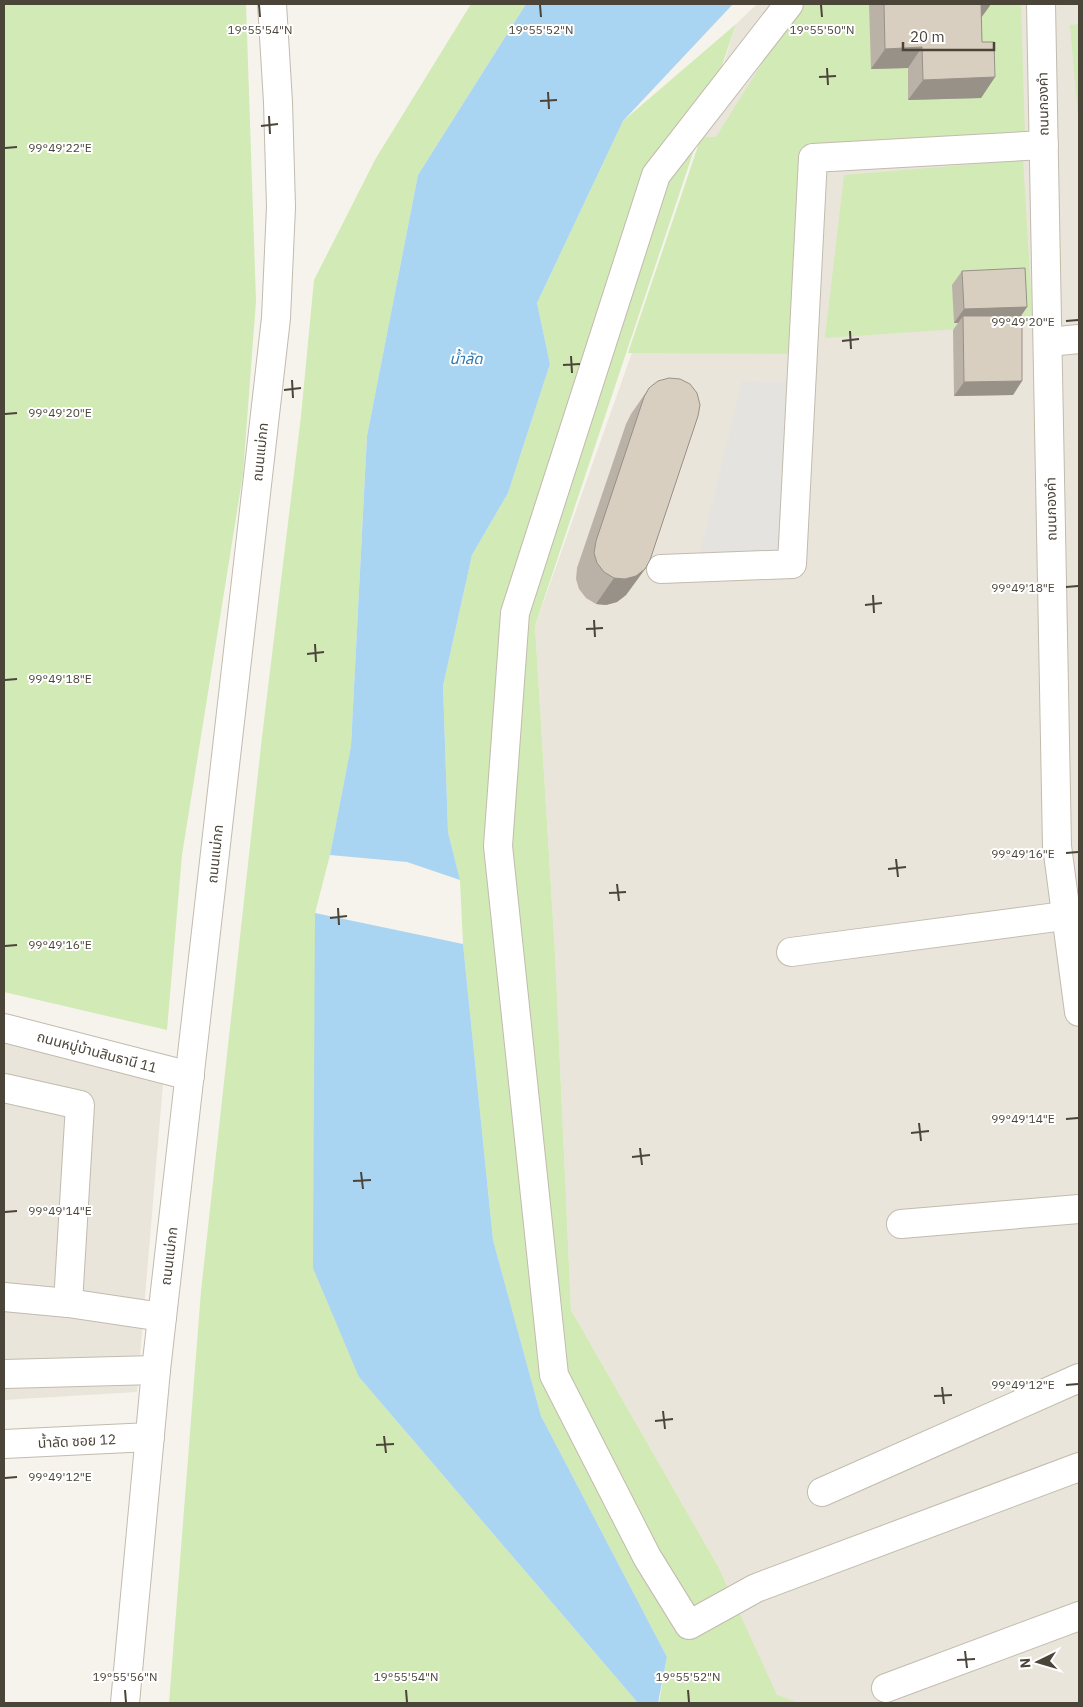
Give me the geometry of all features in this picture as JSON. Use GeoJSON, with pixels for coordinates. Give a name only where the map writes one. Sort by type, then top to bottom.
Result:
{"type":"FeatureCollection","features":[{"type":"Feature","properties":{"kind":"street","name":"ถนนแม่กก"},"geometry":{"type":"LineString","coordinates":[[125,1703],[156,1370],[276,318],[280,207],[278,102],[272,4]]}},
{"type":"Feature","properties":{"kind":"street"},"geometry":{"type":"LineString","coordinates":[[789,4],[656,175],[516,613],[498,846],[554,1375],[647,1557],[688,1625],[756,1588],[1079,1467]]}},
{"type":"Feature","properties":{"kind":"street","name":"ถนนกองคำ"},"geometry":{"type":"LineString","coordinates":[[1041,4],[1048,342],[1068,844],[1079,1012]]}},
{"type":"Feature","properties":{"kind":"street"},"geometry":{"type":"LineString","coordinates":[[662,569],[792,564],[813,158],[1044,145]]}},
{"type":"Feature","properties":{"kind":"street"},"geometry":{"type":"LineString","coordinates":[[1048,342],[1079,339]]}},
{"type":"Feature","properties":{"kind":"street"},"geometry":{"type":"LineString","coordinates":[[791,952],[1073,916]]}},
{"type":"Feature","properties":{"kind":"street","name":"ถนนหมู่บ้านสินธานี 11"},"geometry":{"type":"LineString","coordinates":[[4,1028],[190,1076]]}},
{"type":"Feature","properties":{"kind":"street"},"geometry":{"type":"LineString","coordinates":[[4,1088],[80,1104],[68,1303]]}},
{"type":"Feature","properties":{"kind":"street"},"geometry":{"type":"LineString","coordinates":[[901,1224],[1079,1209]]}},
{"type":"Feature","properties":{"kind":"street"},"geometry":{"type":"LineString","coordinates":[[4,1297],[68,1303],[162,1317]]}},
{"type":"Feature","properties":{"kind":"street"},"geometry":{"type":"LineString","coordinates":[[4,1374],[156,1370]]}},
{"type":"Feature","properties":{"kind":"street"},"geometry":{"type":"LineString","coordinates":[[822,1492],[1079,1378]]}},
{"type":"Feature","properties":{"kind":"street","name":"น้ำลัด ซอย 12"},"geometry":{"type":"LineString","coordinates":[[4,1444],[150,1437]]}},
{"type":"Feature","properties":{"kind":"street"},"geometry":{"type":"LineString","coordinates":[[886,1688],[1079,1616]]}},
{"type":"Feature","properties":{"kind":"shaded area"},"geometry":{"type":"Polygon","coordinates":[[[757,4],[1079,4],[1079,1703],[800,1703],[777,1696],[719,1568],[571,1310],[555,953],[535,626],[663,265],[736,24],[757,4]]]}},
{"type":"Feature","properties":{"kind":"shaded area"},"geometry":{"type":"Polygon","coordinates":[[[742,381],[791,382],[777,557],[698,560],[742,381]]]}},
{"type":"Feature","properties":{"kind":"shaded area"},"geometry":{"type":"Polygon","coordinates":[[[4,1015],[165,1060],[137,1392],[4,1400],[4,1015]]]}},
{"type":"Feature","properties":{"kind":"green space"},"geometry":{"type":"Polygon","coordinates":[[[4,4],[246,4],[256,301],[243,474],[182,855],[167,1030],[4,992],[4,4]]]}},
{"type":"Feature","properties":{"kind":"green space"},"geometry":{"type":"Polygon","coordinates":[[[471,4],[526,4],[418,175],[367,436],[351,746],[330,855],[315,913],[359,1377],[638,1703],[169,1703],[201,1291],[262,737],[301,416],[314,280],[376,158],[471,4]]]}},
{"type":"Feature","properties":{"kind":"green space"},"geometry":{"type":"Polygon","coordinates":[[[799,4],[1021,4],[1025,136],[814,146],[804,354],[628,353],[701,137],[716,137],[799,4]]]}},
{"type":"Feature","properties":{"kind":"green space"},"geometry":{"type":"Polygon","coordinates":[[[736,24],[535,626],[555,953],[571,1310],[719,1568],[777,1695],[800,1703],[659,1703],[667,1657],[541,1416],[493,1240],[463,944],[460,880],[448,832],[443,686],[472,555],[508,493],[550,364],[537,303],[623,121],[736,24]]]}},
{"type":"Feature","properties":{"kind":"green space"},"geometry":{"type":"Polygon","coordinates":[[[1079,24],[1079,127],[1070,25],[1079,24]]]}},
{"type":"Feature","properties":{"kind":"green space"},"geometry":{"type":"Polygon","coordinates":[[[1023,160],[1033,324],[825,338],[844,175],[1023,160]]]}},
{"type":"Feature","properties":{"kind":"water","name":"น้ำลัด"},"geometry":{"type":"Polygon","coordinates":[[[526,4],[733,4],[623,121],[537,303],[550,364],[508,493],[472,555],[443,686],[448,832],[460,880],[407,862],[330,855],[351,746],[367,436],[418,175],[526,4]]]}},
{"type":"Feature","properties":{"kind":"water"},"geometry":{"type":"Polygon","coordinates":[[[315,913],[463,944],[493,1240],[541,1416],[667,1657],[658,1703],[638,1703],[359,1377],[313,1268],[315,913]]]}},
{"type":"Feature","properties":{"kind":"building"},"geometry":{"type":"Polygon","coordinates":[[[884,4],[981,4],[982,42],[994,42],[995,77],[923,80],[922,47],[885,49],[884,4]]]}},
{"type":"Feature","properties":{"kind":"building"},"geometry":{"type":"Polygon","coordinates":[[[1025,268],[1027,307],[964,309],[962,271],[1025,268]]]}},
{"type":"Feature","properties":{"kind":"building"},"geometry":{"type":"Polygon","coordinates":[[[963,316],[1022,316],[1022,381],[964,382],[963,316]]]}},
{"type":"Feature","properties":{"kind":"building"},"geometry":{"type":"Polygon","coordinates":[[[669,378],[680,379],[690,384],[697,393],[700,405],[698,416],[650,560],[645,569],[636,576],[625,579],[614,578],[604,572],[597,563],[594,553],[596,541],[644,397],[649,388],[658,381],[669,378]]]}}]}
